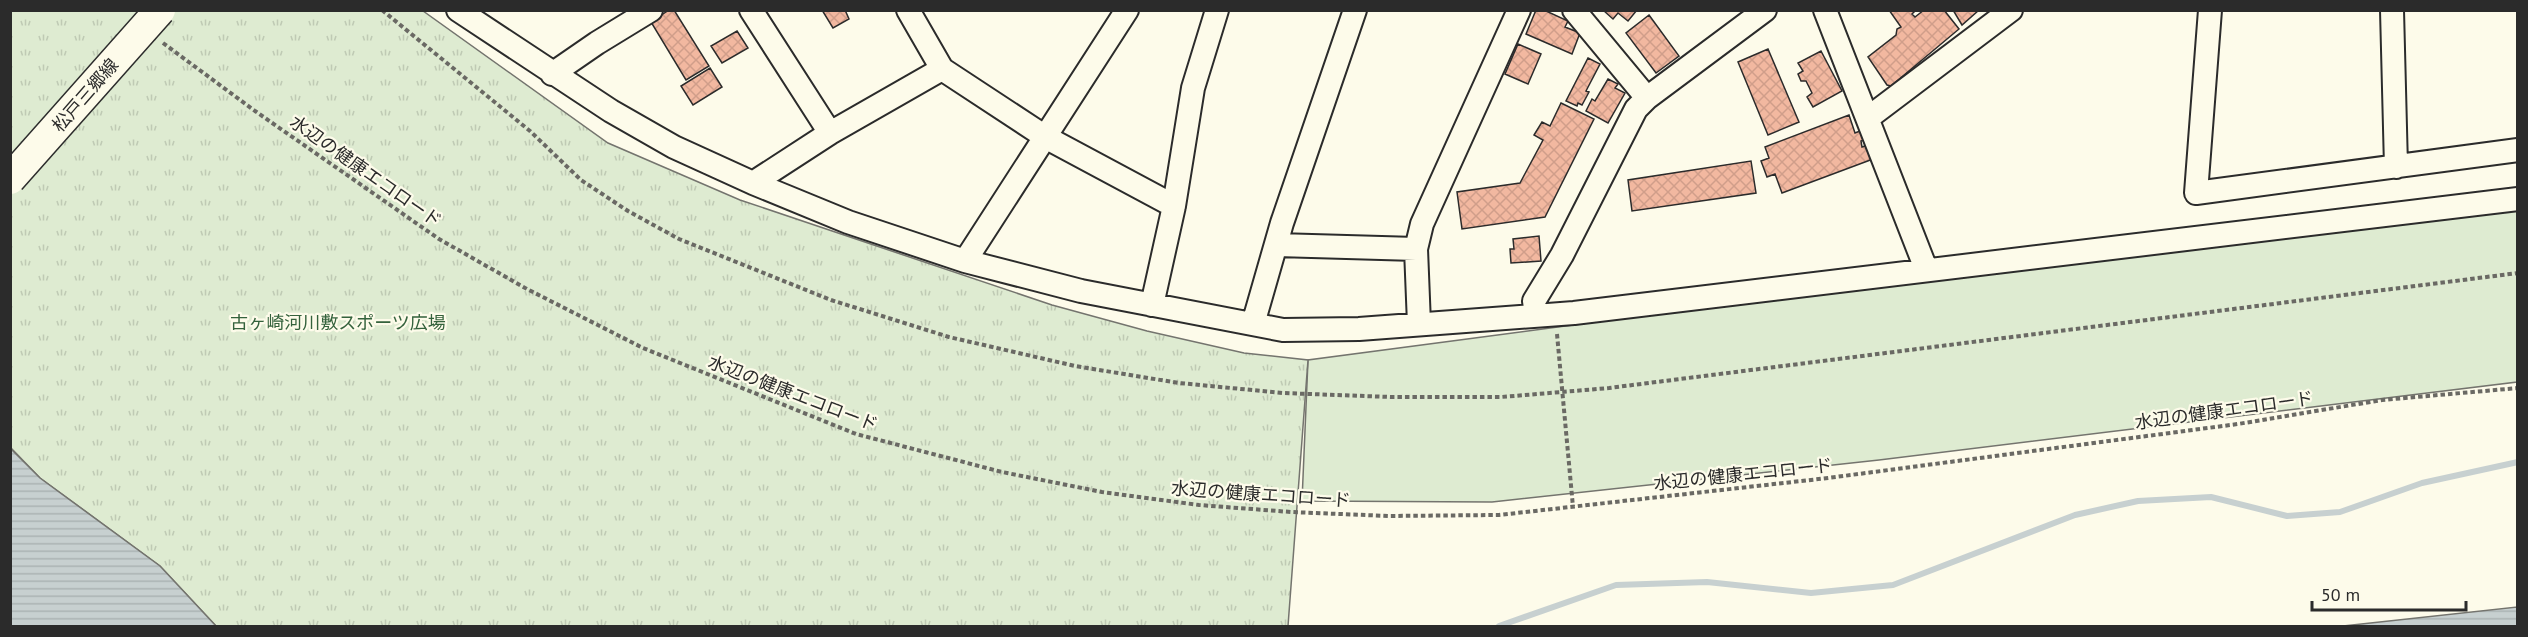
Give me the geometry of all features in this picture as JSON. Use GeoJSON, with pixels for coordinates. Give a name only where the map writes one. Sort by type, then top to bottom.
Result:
{"type":"FeatureCollection","features":[{"type":"Feature","properties":{"kind":"main road","name":"松戸三郷線"},"geometry":{"type":"LineString","coordinates":[[10,179],[158,24]]}},
{"type":"Feature","properties":{"kind":"street"},"geometry":{"type":"LineString","coordinates":[[458,10],[552,74],[674,147],[848,222],[965,261],[1081,291],[1283,330],[1319,331],[1536,315],[2517,199]]}},
{"type":"Feature","properties":{"kind":"street"},"geometry":{"type":"LineString","coordinates":[[552,74],[651,10]]}},
{"type":"Feature","properties":{"kind":"street"},"geometry":{"type":"LineString","coordinates":[[751,10],[830,133]]}},
{"type":"Feature","properties":{"kind":"street"},"geometry":{"type":"LineString","coordinates":[[908,10],[942,69],[1047,138],[1174,206]]}},
{"type":"Feature","properties":{"kind":"street"},"geometry":{"type":"LineString","coordinates":[[965,261],[1047,138],[1127,10]]}},
{"type":"Feature","properties":{"kind":"street"},"geometry":{"type":"LineString","coordinates":[[1152,305],[1174,206],[1193,88],[1218,10]]}},
{"type":"Feature","properties":{"kind":"street"},"geometry":{"type":"LineString","coordinates":[[1253,324],[1355,10]]}},
{"type":"Feature","properties":{"kind":"street"},"geometry":{"type":"LineString","coordinates":[[1419,324],[1416,249],[1422,224],[1519,10]]}},
{"type":"Feature","properties":{"kind":"street"},"geometry":{"type":"LineString","coordinates":[[1574,10],[1647,98]]}},
{"type":"Feature","properties":{"kind":"street"},"geometry":{"type":"LineString","coordinates":[[1536,315],[1534,302],[1562,255],[1636,109],[1647,98],[1765,10]]}},
{"type":"Feature","properties":{"kind":"street"},"geometry":{"type":"LineString","coordinates":[[1825,10],[1926,269]]}},
{"type":"Feature","properties":{"kind":"street"},"geometry":{"type":"LineString","coordinates":[[1868,118],[2011,10]]}},
{"type":"Feature","properties":{"kind":"street"},"geometry":{"type":"LineString","coordinates":[[2210,10],[2196,193],[2517,150]]}},
{"type":"Feature","properties":{"kind":"street"},"geometry":{"type":"LineString","coordinates":[[2392,10],[2396,167]]}},
{"type":"Feature","properties":{"kind":"street"},"geometry":{"type":"LineString","coordinates":[[753,183],[830,133],[942,69]]}},
{"type":"Feature","properties":{"kind":"street"},"geometry":{"type":"LineString","coordinates":[[1277,245],[1416,249]]}},
{"type":"Feature","properties":{"kind":"path","name":"水辺の健康エコロード"},"geometry":{"type":"LineString","coordinates":[[158,24],[255,111],[439,239],[527,289],[643,348],[856,434],[1002,472],[1102,492],[1199,505],[1389,516],[1499,515],[1828,478],[2238,424],[2382,400],[2517,388]]}},
{"type":"Feature","properties":{"kind":"path"},"geometry":{"type":"LineString","coordinates":[[1557,330],[1573,507]]}},
{"type":"Feature","properties":{"kind":"green space","name":"古ヶ崎河川敷スポーツ広場"},"geometry":{"type":"Polygon","coordinates":[[[10,11],[423,11],[608,143],[740,200],[1052,305],[1147,331],[1244,353],[1308,360],[1288,626],[216,626],[160,566],[40,478],[11,448],[10,11]]]}},
{"type":"Feature","properties":{"kind":"green space"},"geometry":{"type":"Polygon","coordinates":[[[2517,200],[2517,382],[1879,460],[1492,502],[1302,501],[1308,360],[2517,200]]]}},
{"type":"Feature","properties":{"kind":"shaded area"},"geometry":{"type":"Polygon","coordinates":[[[10,448],[40,478],[160,566],[216,626],[11,626],[10,448]]]}},
{"type":"Feature","properties":{"kind":"shaded area"},"geometry":{"type":"Polygon","coordinates":[[[2517,607],[2517,626],[2343,626],[2517,607]]]}},
{"type":"Feature","properties":{"kind":"building"},"geometry":{"type":"Polygon","coordinates":[[[669,10],[674,10],[709,66],[686,80],[651,22],[669,10]]]}},
{"type":"Feature","properties":{"kind":"building"},"geometry":{"type":"Polygon","coordinates":[[[822,10],[845,10],[849,19],[833,28],[822,10]]]}},
{"type":"Feature","properties":{"kind":"building"},"geometry":{"type":"Polygon","coordinates":[[[1536,10],[1544,10],[1568,21],[1565,27],[1580,33],[1572,54],[1526,34],[1536,10]]]}},
{"type":"Feature","properties":{"kind":"building"},"geometry":{"type":"Polygon","coordinates":[[[1603,10],[1637,10],[1628,21],[1618,13],[1613,19],[1603,10]]]}},
{"type":"Feature","properties":{"kind":"building"},"geometry":{"type":"Polygon","coordinates":[[[1889,10],[1916,10],[1912,14],[1915,17],[1924,10],[1944,10],[1959,29],[1891,86],[1887,85],[1868,57],[1896,35],[1897,29],[1901,27],[1889,10]]]}},
{"type":"Feature","properties":{"kind":"building"},"geometry":{"type":"Polygon","coordinates":[[[1953,10],[1979,10],[1962,25],[1953,10]]]}},
{"type":"Feature","properties":{"kind":"building"},"geometry":{"type":"Polygon","coordinates":[[[1649,15],[1679,56],[1656,73],[1626,33],[1649,15]]]}},
{"type":"Feature","properties":{"kind":"building"},"geometry":{"type":"Polygon","coordinates":[[[737,31],[748,48],[722,63],[711,46],[737,31]]]}},
{"type":"Feature","properties":{"kind":"building"},"geometry":{"type":"Polygon","coordinates":[[[1518,44],[1541,54],[1528,84],[1505,74],[1518,44]]]}},
{"type":"Feature","properties":{"kind":"building"},"geometry":{"type":"Polygon","coordinates":[[[1768,49],[1799,122],[1768,135],[1738,62],[1768,49]]]}},
{"type":"Feature","properties":{"kind":"building"},"geometry":{"type":"Polygon","coordinates":[[[1821,51],[1842,91],[1813,107],[1807,97],[1812,93],[1806,81],[1801,81],[1798,74],[1803,71],[1798,63],[1821,51]]]}},
{"type":"Feature","properties":{"kind":"building"},"geometry":{"type":"Polygon","coordinates":[[[1588,58],[1600,64],[1586,91],[1589,92],[1582,105],[1578,103],[1577,106],[1566,101],[1588,58]]]}},
{"type":"Feature","properties":{"kind":"building"},"geometry":{"type":"Polygon","coordinates":[[[710,68],[722,87],[693,105],[681,86],[710,68]]]}},
{"type":"Feature","properties":{"kind":"building"},"geometry":{"type":"Polygon","coordinates":[[[1608,79],[1618,84],[1615,88],[1625,93],[1608,123],[1586,111],[1592,99],[1595,101],[1608,79]]]}},
{"type":"Feature","properties":{"kind":"building"},"geometry":{"type":"Polygon","coordinates":[[[1561,103],[1594,119],[1545,217],[1462,229],[1457,192],[1520,183],[1543,140],[1534,135],[1542,122],[1550,126],[1561,103]]]}},
{"type":"Feature","properties":{"kind":"building"},"geometry":{"type":"Polygon","coordinates":[[[1849,115],[1855,133],[1860,131],[1864,140],[1861,141],[1862,147],[1868,145],[1873,159],[1782,193],[1775,174],[1767,177],[1761,161],[1769,158],[1765,147],[1849,115]]]}},
{"type":"Feature","properties":{"kind":"building"},"geometry":{"type":"Polygon","coordinates":[[[1751,161],[1756,193],[1632,211],[1628,180],[1751,161]]]}},
{"type":"Feature","properties":{"kind":"building"},"geometry":{"type":"Polygon","coordinates":[[[1539,236],[1541,261],[1511,263],[1510,249],[1514,249],[1513,239],[1539,236]]]}},
{"type":"Feature","properties":{"kind":"waterway"},"geometry":{"type":"LineString","coordinates":[[1499,626],[1616,585],[1707,582],[1811,593],[1893,585],[2075,515],[2138,501],[2211,497],[2287,516],[2340,512],[2422,483],[2518,462]]}}]}
